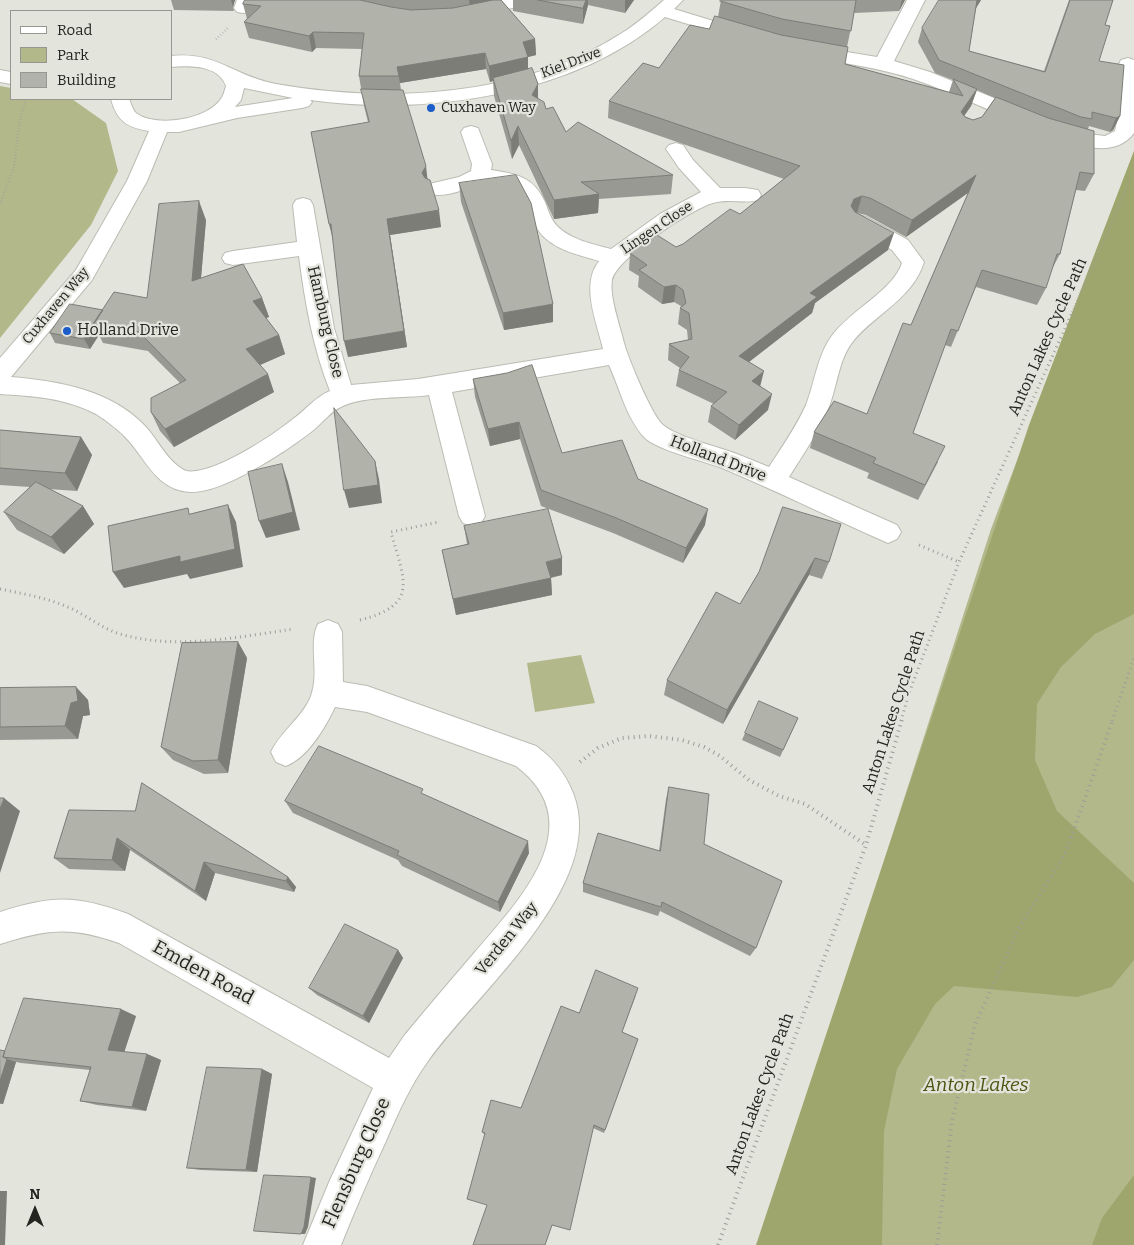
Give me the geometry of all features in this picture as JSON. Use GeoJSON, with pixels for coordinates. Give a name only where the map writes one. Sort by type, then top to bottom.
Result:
{"type":"FeatureCollection","features":[{"type":"Feature","properties":{"kind":"street"},"geometry":{"type":"LineString","coordinates":[[450,17],[522,0]]}},
{"type":"Feature","properties":{"kind":"street"},"geometry":{"type":"LineString","coordinates":[[883,64],[916,0]]}},
{"type":"Feature","properties":{"kind":"street"},"geometry":{"type":"LineString","coordinates":[[668,5],[764,41]]}},
{"type":"Feature","properties":{"kind":"street","name":"Kiel Drive"},"geometry":{"type":"LineString","coordinates":[[205,119],[270,106],[334,98],[419,97],[481,90],[535,77],[582,61],[606,49],[646,24],[668,5]]}},
{"type":"Feature","properties":{"kind":"street"},"geometry":{"type":"LineString","coordinates":[[796,48],[883,64],[941,83],[981,109],[1082,140],[1098,141],[1119,138],[1124,134],[1128,126],[1134,100],[1128,64]]}},
{"type":"Feature","properties":{"kind":"street","name":"Kiel Drive"},"geometry":{"type":"LineString","coordinates":[[178,62],[198,61],[215,65],[257,86],[334,98]]}},
{"type":"Feature","properties":{"kind":"street"},"geometry":{"type":"LineString","coordinates":[[120,100],[120,106],[125,114],[138,122],[160,127],[177,127],[205,119],[220,111],[233,96],[235,85],[227,72]]}},
{"type":"Feature","properties":{"kind":"street","name":"Cuxhaven Way"},"geometry":{"type":"LineString","coordinates":[[0,375],[14,356],[84,275],[137,181],[160,127]]}},
{"type":"Feature","properties":{"kind":"street"},"geometry":{"type":"LineString","coordinates":[[471,132],[482,164],[480,174]]}},
{"type":"Feature","properties":{"kind":"street","name":"Lingen Close"},"geometry":{"type":"LineString","coordinates":[[676,149],[686,164],[715,195]]}},
{"type":"Feature","properties":{"kind":"street"},"geometry":{"type":"LineString","coordinates":[[436,189],[466,182],[480,174],[517,183],[525,187],[542,220],[550,231],[577,247],[614,258]]}},
{"type":"Feature","properties":{"kind":"street","name":"Lingen Close"},"geometry":{"type":"LineString","coordinates":[[616,356],[600,286],[601,277],[614,258],[696,202],[715,195],[751,195]]}},
{"type":"Feature","properties":{"kind":"street","name":"Hamburg Close"},"geometry":{"type":"LineString","coordinates":[[303,205],[309,248],[334,374],[344,396]]}},
{"type":"Feature","properties":{"kind":"street"},"geometry":{"type":"LineString","coordinates":[[774,480],[812,420],[838,345],[862,317],[896,291],[911,271],[912,262],[900,245],[858,222]]}},
{"type":"Feature","properties":{"kind":"street","name":"Hamburg Close"},"geometry":{"type":"LineString","coordinates":[[233,258],[309,248]]}},
{"type":"Feature","properties":{"kind":"street"},"geometry":{"type":"LineString","coordinates":[[0,384],[49,388],[75,394],[94,403],[118,417],[140,436],[166,472],[176,479],[191,482],[204,480],[222,473],[279,443],[325,406],[344,396],[360,392],[438,385],[548,365],[616,356]]}},
{"type":"Feature","properties":{"kind":"street","name":"Holland Drive"},"geometry":{"type":"LineString","coordinates":[[616,356],[631,387],[639,411],[654,432],[679,444],[730,461],[888,532]]}},
{"type":"Feature","properties":{"kind":"street"},"geometry":{"type":"LineString","coordinates":[[438,385],[448,416],[472,516]]}},
{"type":"Feature","properties":{"kind":"street"},"geometry":{"type":"LineString","coordinates":[[286,752],[320,711],[328,694],[331,675],[328,627]]}},
{"type":"Feature","properties":{"kind":"street","name":"Verden Way"},"geometry":{"type":"LineString","coordinates":[[328,694],[367,699],[526,756],[538,764],[553,782],[562,810],[564,839],[562,851],[539,899],[513,934],[428,1034],[394,1081]]}},
{"type":"Feature","properties":{"kind":"street","name":"Emden Road"},"geometry":{"type":"LineString","coordinates":[[0,928],[35,916],[63,913],[89,917],[121,928],[394,1081]]}},
{"type":"Feature","properties":{"kind":"street","name":"Flensburg Close"},"geometry":{"type":"LineString","coordinates":[[322,1245],[343,1192],[394,1081]]}},
{"type":"Feature","properties":{"kind":"path"},"geometry":{"type":"LineString","coordinates":[[178,62],[225,32],[245,4]]}},
{"type":"Feature","properties":{"kind":"path"},"geometry":{"type":"LineString","coordinates":[[0,204],[9,187],[14,168],[19,122],[26,100]]}},
{"type":"Feature","properties":{"kind":"path","name":"Anton Lakes Cycle Path"},"geometry":{"type":"LineString","coordinates":[[718,1245],[866,845],[909,693],[959,562],[1027,414],[1134,171]]}},
{"type":"Feature","properties":{"kind":"path"},"geometry":{"type":"LineString","coordinates":[[0,589],[52,601],[76,611],[115,632],[133,637],[176,640],[204,639],[328,627],[379,617],[390,612],[399,604],[403,593],[403,583],[391,532],[472,516]]}},
{"type":"Feature","properties":{"kind":"path"},"geometry":{"type":"LineString","coordinates":[[888,532],[959,562]]}},
{"type":"Feature","properties":{"kind":"path"},"geometry":{"type":"LineString","coordinates":[[937,1245],[952,1120],[975,1025],[1019,928],[1066,852],[1134,658]]}},
{"type":"Feature","properties":{"kind":"path"},"geometry":{"type":"LineString","coordinates":[[553,782],[598,748],[622,738],[648,736],[682,740],[704,747],[720,756],[749,780],[779,796],[805,804],[866,845]]}},
{"type":"Feature","properties":{"kind":"green space"},"geometry":{"type":"Polygon","coordinates":[[[0,86],[10,88],[10,100],[73,100],[106,123],[118,171],[91,225],[0,338],[0,86]]]}},
{"type":"Feature","properties":{"kind":"green space","name":"Anton Lakes"},"geometry":{"type":"Polygon","coordinates":[[[1134,151],[1134,1245],[760,1245],[991,529],[1134,151]]]}},
{"type":"Feature","properties":{"kind":"green space","name":"Anton Lakes"},"geometry":{"type":"Polygon","coordinates":[[[1134,151],[1134,614],[1095,634],[1061,667],[1037,704],[1035,760],[1057,811],[1134,883],[1134,960],[1112,987],[1077,997],[954,986],[935,1004],[897,1069],[884,1131],[882,1245],[756,1245],[1029,425],[1134,151]]]}},
{"type":"Feature","properties":{"kind":"green space"},"geometry":{"type":"Polygon","coordinates":[[[581,655],[595,703],[535,712],[527,663],[581,655]]]}},
{"type":"Feature","properties":{"kind":"green space"},"geometry":{"type":"Polygon","coordinates":[[[1134,1175],[1134,1245],[1092,1245],[1102,1218],[1134,1175]]]}},
{"type":"Feature","properties":{"kind":"building"},"geometry":{"type":"Polygon","coordinates":[[[245,0],[360,0],[411,10],[453,8],[501,0],[535,39],[523,42],[528,57],[489,66],[485,53],[397,67],[399,76],[359,76],[364,33],[313,32],[309,36],[244,22],[261,6],[243,4],[245,0]]]}},
{"type":"Feature","properties":{"kind":"building"},"geometry":{"type":"Polygon","coordinates":[[[538,0],[586,0],[583,8],[538,0]]]}},
{"type":"Feature","properties":{"kind":"building"},"geometry":{"type":"Polygon","coordinates":[[[721,0],[856,0],[851,31],[782,19],[721,0]]]}},
{"type":"Feature","properties":{"kind":"building"},"geometry":{"type":"Polygon","coordinates":[[[939,0],[977,0],[969,51],[1045,72],[1070,0],[1113,0],[1105,25],[1110,26],[1099,61],[1124,65],[1120,116],[1116,118],[1092,112],[1092,119],[1081,117],[939,60],[922,28],[939,0]]]}},
{"type":"Feature","properties":{"kind":"building"},"geometry":{"type":"Polygon","coordinates":[[[715,16],[781,35],[848,47],[845,64],[963,96],[953,79],[977,89],[961,112],[965,117],[973,120],[982,117],[996,97],[1048,118],[1094,131],[1094,174],[1080,172],[1060,254],[1057,254],[1046,288],[982,270],[958,331],[951,329],[913,433],[945,446],[925,485],[873,463],[876,458],[814,432],[834,401],[867,414],[903,323],[911,325],[976,175],[912,220],[870,198],[862,196],[854,199],[851,206],[855,212],[894,233],[810,293],[817,297],[739,356],[764,371],[752,381],[772,394],[739,425],[711,406],[727,392],[679,370],[689,357],[669,344],[692,339],[689,313],[680,308],[686,303],[683,290],[676,285],[664,287],[639,270],[647,265],[630,253],[657,235],[676,247],[683,244],[730,209],[740,214],[800,166],[609,101],[643,63],[659,68],[690,25],[709,29],[715,16]]]}},
{"type":"Feature","properties":{"kind":"building"},"geometry":{"type":"Polygon","coordinates":[[[532,68],[538,84],[532,95],[544,102],[546,109],[553,107],[566,132],[578,122],[673,175],[581,182],[599,194],[554,200],[518,126],[511,141],[493,78],[532,68]]]}},
{"type":"Feature","properties":{"kind":"building"},"geometry":{"type":"Polygon","coordinates":[[[361,89],[403,90],[426,166],[422,173],[425,178],[430,180],[439,210],[387,219],[404,331],[344,341],[331,224],[329,224],[311,132],[369,122],[361,89]]]}},
{"type":"Feature","properties":{"kind":"building"},"geometry":{"type":"Polygon","coordinates":[[[516,175],[531,203],[553,304],[503,313],[459,183],[516,175]]]}},
{"type":"Feature","properties":{"kind":"building"},"geometry":{"type":"Polygon","coordinates":[[[199,201],[192,281],[243,264],[262,298],[253,301],[279,335],[246,349],[268,374],[165,429],[151,412],[151,398],[186,380],[139,332],[93,324],[114,292],[147,298],[159,204],[199,201]]]}},
{"type":"Feature","properties":{"kind":"building"},"geometry":{"type":"Polygon","coordinates":[[[70,304],[103,310],[84,339],[50,333],[70,304]]]}},
{"type":"Feature","properties":{"kind":"building"},"geometry":{"type":"Polygon","coordinates":[[[532,365],[562,453],[622,440],[638,479],[708,509],[686,548],[614,517],[541,490],[519,422],[488,429],[473,379],[507,373],[532,365]]]}},
{"type":"Feature","properties":{"kind":"building"},"geometry":{"type":"Polygon","coordinates":[[[334,408],[375,461],[378,485],[344,490],[334,408]]]}},
{"type":"Feature","properties":{"kind":"building"},"geometry":{"type":"Polygon","coordinates":[[[0,430],[81,437],[65,473],[0,468],[0,430]]]}},
{"type":"Feature","properties":{"kind":"building"},"geometry":{"type":"Polygon","coordinates":[[[282,464],[293,512],[259,521],[248,472],[282,464]]]}},
{"type":"Feature","properties":{"kind":"building"},"geometry":{"type":"Polygon","coordinates":[[[36,482],[83,506],[51,537],[4,512],[36,482]]]}},
{"type":"Feature","properties":{"kind":"building"},"geometry":{"type":"Polygon","coordinates":[[[228,505],[235,549],[180,562],[180,556],[113,572],[108,526],[188,508],[189,514],[228,505]]]}},
{"type":"Feature","properties":{"kind":"building"},"geometry":{"type":"Polygon","coordinates":[[[783,507],[841,524],[829,562],[815,558],[727,710],[667,680],[716,592],[740,604],[759,572],[783,507]]]}},
{"type":"Feature","properties":{"kind":"building"},"geometry":{"type":"Polygon","coordinates":[[[548,509],[562,558],[546,562],[551,578],[453,599],[442,550],[469,544],[464,526],[548,509]]]}},
{"type":"Feature","properties":{"kind":"building"},"geometry":{"type":"Polygon","coordinates":[[[238,642],[218,760],[193,761],[161,747],[182,643],[238,642]]]}},
{"type":"Feature","properties":{"kind":"building"},"geometry":{"type":"Polygon","coordinates":[[[76,687],[78,701],[71,703],[65,726],[0,727],[0,688],[76,687]]]}},
{"type":"Feature","properties":{"kind":"building"},"geometry":{"type":"Polygon","coordinates":[[[759,701],[798,718],[783,750],[745,733],[759,701]]]}},
{"type":"Feature","properties":{"kind":"building"},"geometry":{"type":"Polygon","coordinates":[[[319,746],[423,789],[421,793],[528,841],[498,902],[397,855],[399,851],[285,801],[319,746]]]}},
{"type":"Feature","properties":{"kind":"building"},"geometry":{"type":"Polygon","coordinates":[[[142,783],[288,877],[286,881],[204,862],[195,891],[117,838],[112,860],[54,858],[69,810],[135,811],[142,783]]]}},
{"type":"Feature","properties":{"kind":"building"},"geometry":{"type":"Polygon","coordinates":[[[669,787],[709,794],[704,844],[782,881],[756,948],[662,902],[661,907],[583,883],[598,833],[660,851],[669,787]]]}},
{"type":"Feature","properties":{"kind":"building"},"geometry":{"type":"Polygon","coordinates":[[[0,798],[4,798],[0,809],[0,798]]]}},
{"type":"Feature","properties":{"kind":"building"},"geometry":{"type":"Polygon","coordinates":[[[345,924],[398,950],[363,1016],[309,988],[345,924]]]}},
{"type":"Feature","properties":{"kind":"building"},"geometry":{"type":"Polygon","coordinates":[[[596,970],[638,988],[622,1032],[638,1039],[605,1130],[594,1125],[570,1230],[552,1225],[545,1245],[473,1245],[487,1205],[467,1199],[485,1133],[482,1132],[491,1100],[521,1108],[561,1006],[579,1013],[596,970]]]}},
{"type":"Feature","properties":{"kind":"building"},"geometry":{"type":"Polygon","coordinates":[[[24,998],[121,1009],[108,1050],[147,1054],[132,1107],[80,1101],[91,1067],[3,1057],[24,998]]]}},
{"type":"Feature","properties":{"kind":"building"},"geometry":{"type":"Polygon","coordinates":[[[0,1050],[5,1051],[3,1057],[7,1059],[0,1081],[0,1050]]]}},
{"type":"Feature","properties":{"kind":"building"},"geometry":{"type":"Polygon","coordinates":[[[207,1067],[262,1069],[246,1170],[187,1168],[207,1067]]]}},
{"type":"Feature","properties":{"kind":"building"},"geometry":{"type":"Polygon","coordinates":[[[264,1175],[311,1177],[304,1227],[301,1234],[254,1231],[264,1175]]]}},
{"type":"Feature","properties":{"kind":"place","name":"Cuxhaven Way"},"geometry":{"type":"Point","coordinates":[431,108]}},
{"type":"Feature","properties":{"kind":"place","name":"Holland Drive"},"geometry":{"type":"Point","coordinates":[67,331]}}]}
